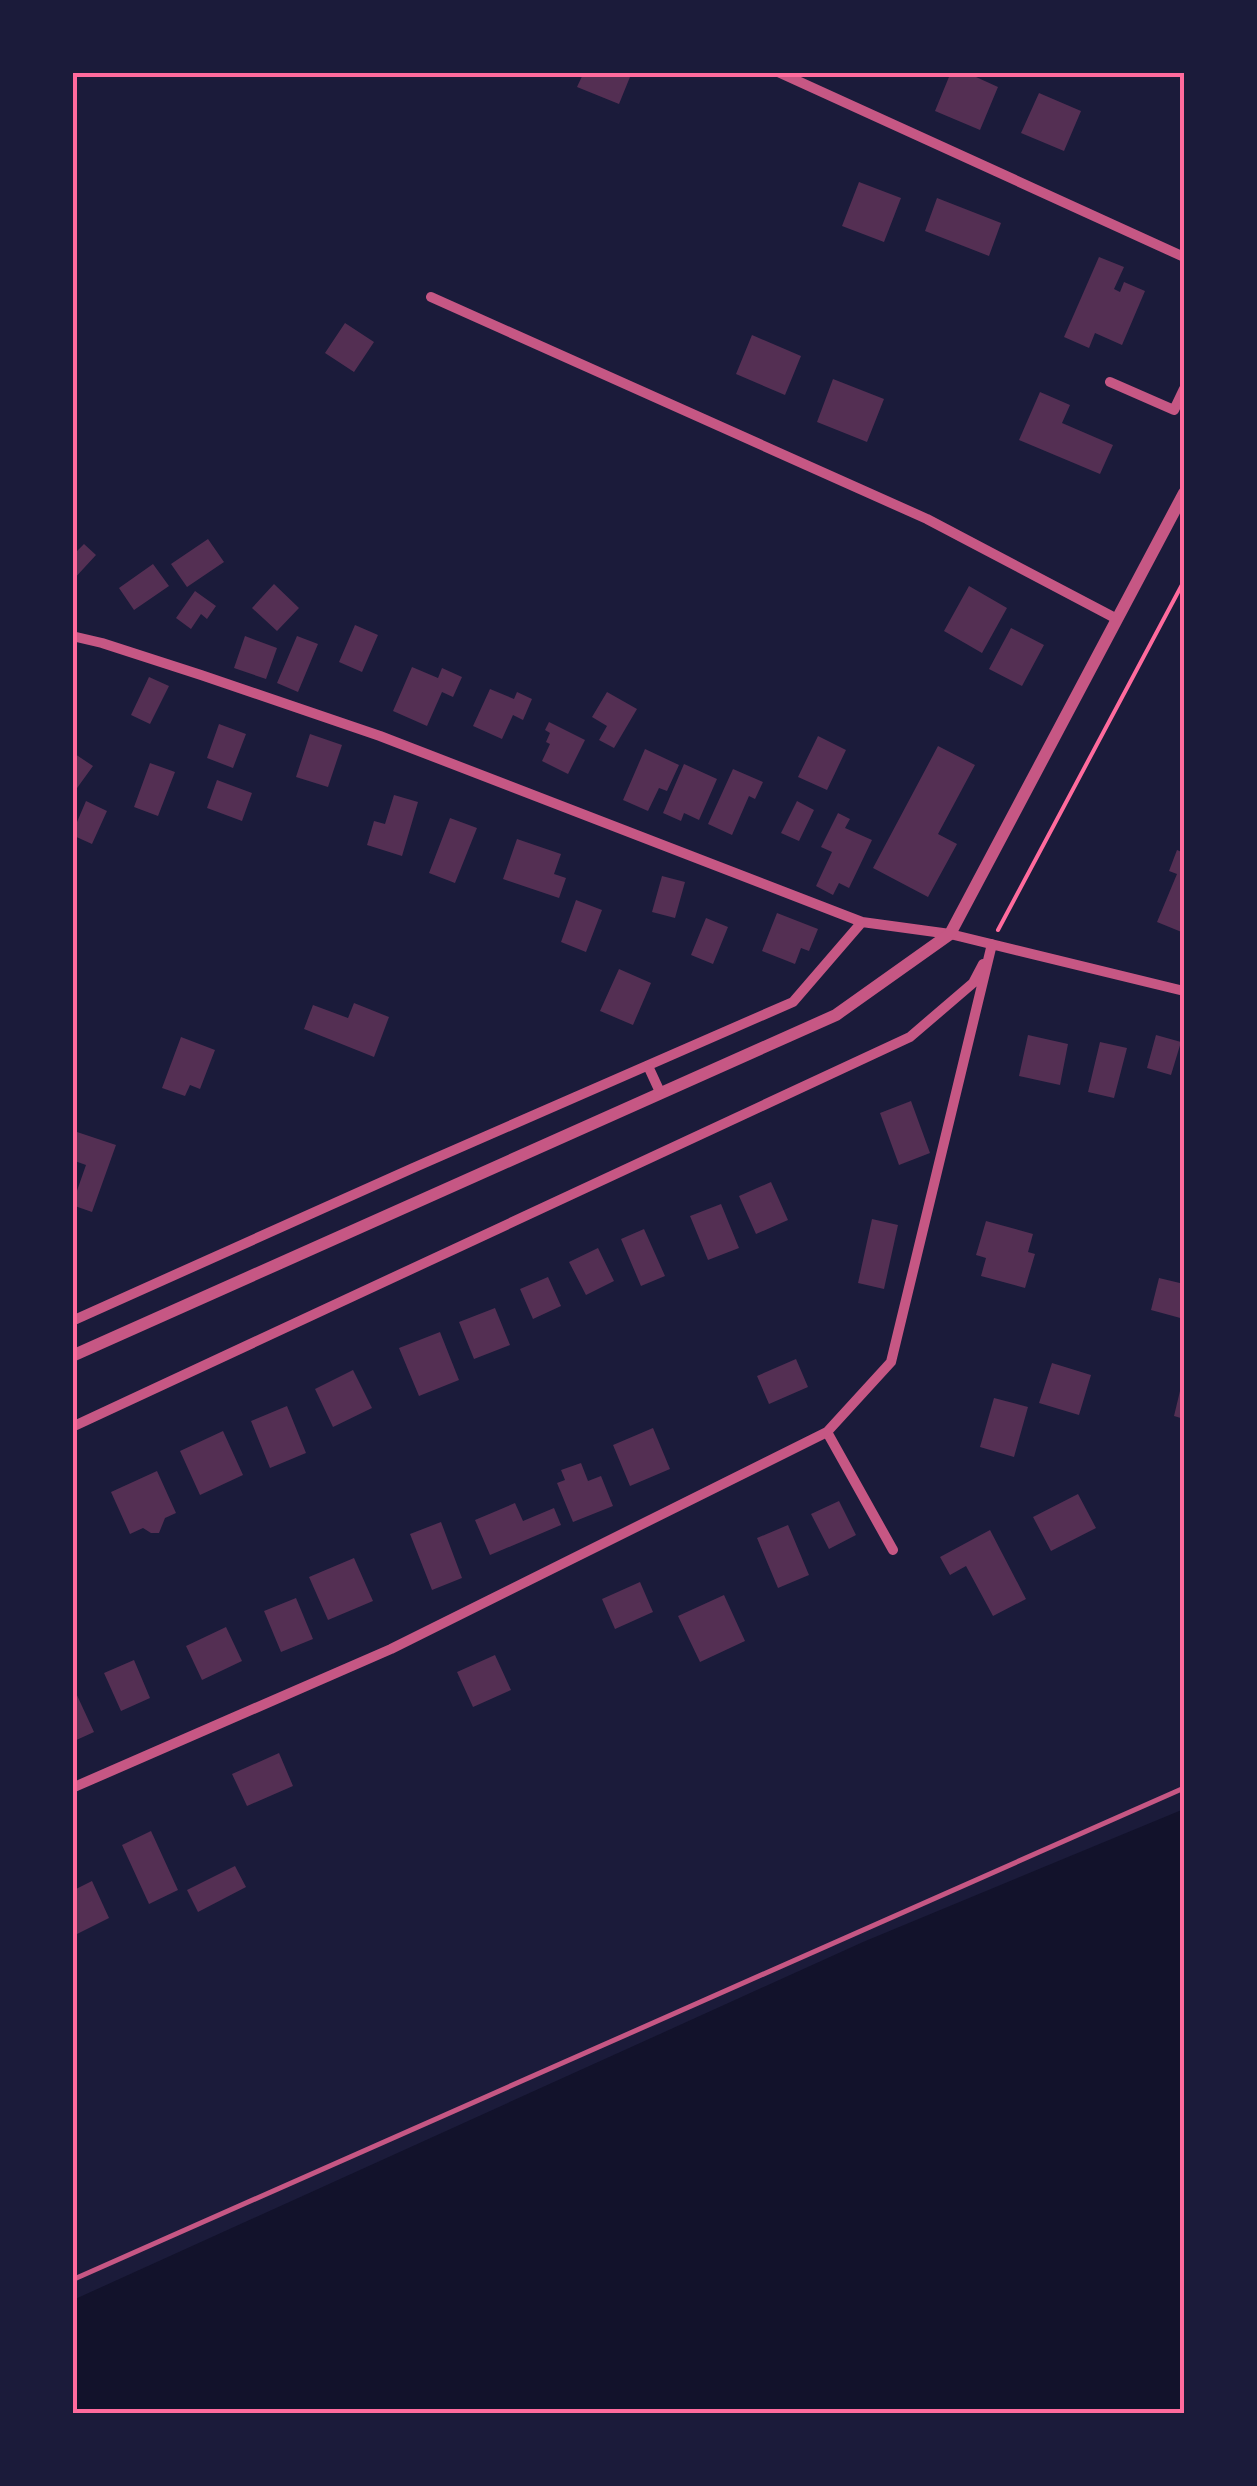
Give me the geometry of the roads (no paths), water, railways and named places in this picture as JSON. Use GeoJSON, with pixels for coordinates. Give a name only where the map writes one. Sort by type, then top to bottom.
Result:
{"type":"FeatureCollection","features":[{"type":"Feature","properties":{"kind":"street"},"geometry":{"type":"LineString","coordinates":[[778,72],[1184,257]]}},
{"type":"Feature","properties":{"kind":"street"},"geometry":{"type":"LineString","coordinates":[[432,297],[928,518],[1117,620]]}},
{"type":"Feature","properties":{"kind":"street"},"geometry":{"type":"LineString","coordinates":[[1110,382],[1174,410],[1184,389]]}},
{"type":"Feature","properties":{"kind":"street"},"geometry":{"type":"LineString","coordinates":[[72,1356],[836,1015],[950,934],[1184,493]]}},
{"type":"Feature","properties":{"kind":"street"},"geometry":{"type":"LineString","coordinates":[[72,636],[185,669],[380,736],[862,922],[950,934],[1184,991]]}},
{"type":"Feature","properties":{"kind":"street"},"geometry":{"type":"LineString","coordinates":[[72,1322],[793,1002],[862,922]]}},
{"type":"Feature","properties":{"kind":"street"},"geometry":{"type":"LineString","coordinates":[[72,1428],[910,1038],[974,983],[992,944]]}},
{"type":"Feature","properties":{"kind":"street"},"geometry":{"type":"LineString","coordinates":[[72,1788],[391,1648],[828,1432],[892,1362],[992,944]]}},
{"type":"Feature","properties":{"kind":"street"},"geometry":{"type":"LineString","coordinates":[[648,1066],[660,1092]]}},
{"type":"Feature","properties":{"kind":"street"},"geometry":{"type":"LineString","coordinates":[[828,1432],[893,1550]]}},
{"type":"Feature","properties":{"kind":"lane"},"geometry":{"type":"LineString","coordinates":[[72,2280],[1184,1788]]}}]}
